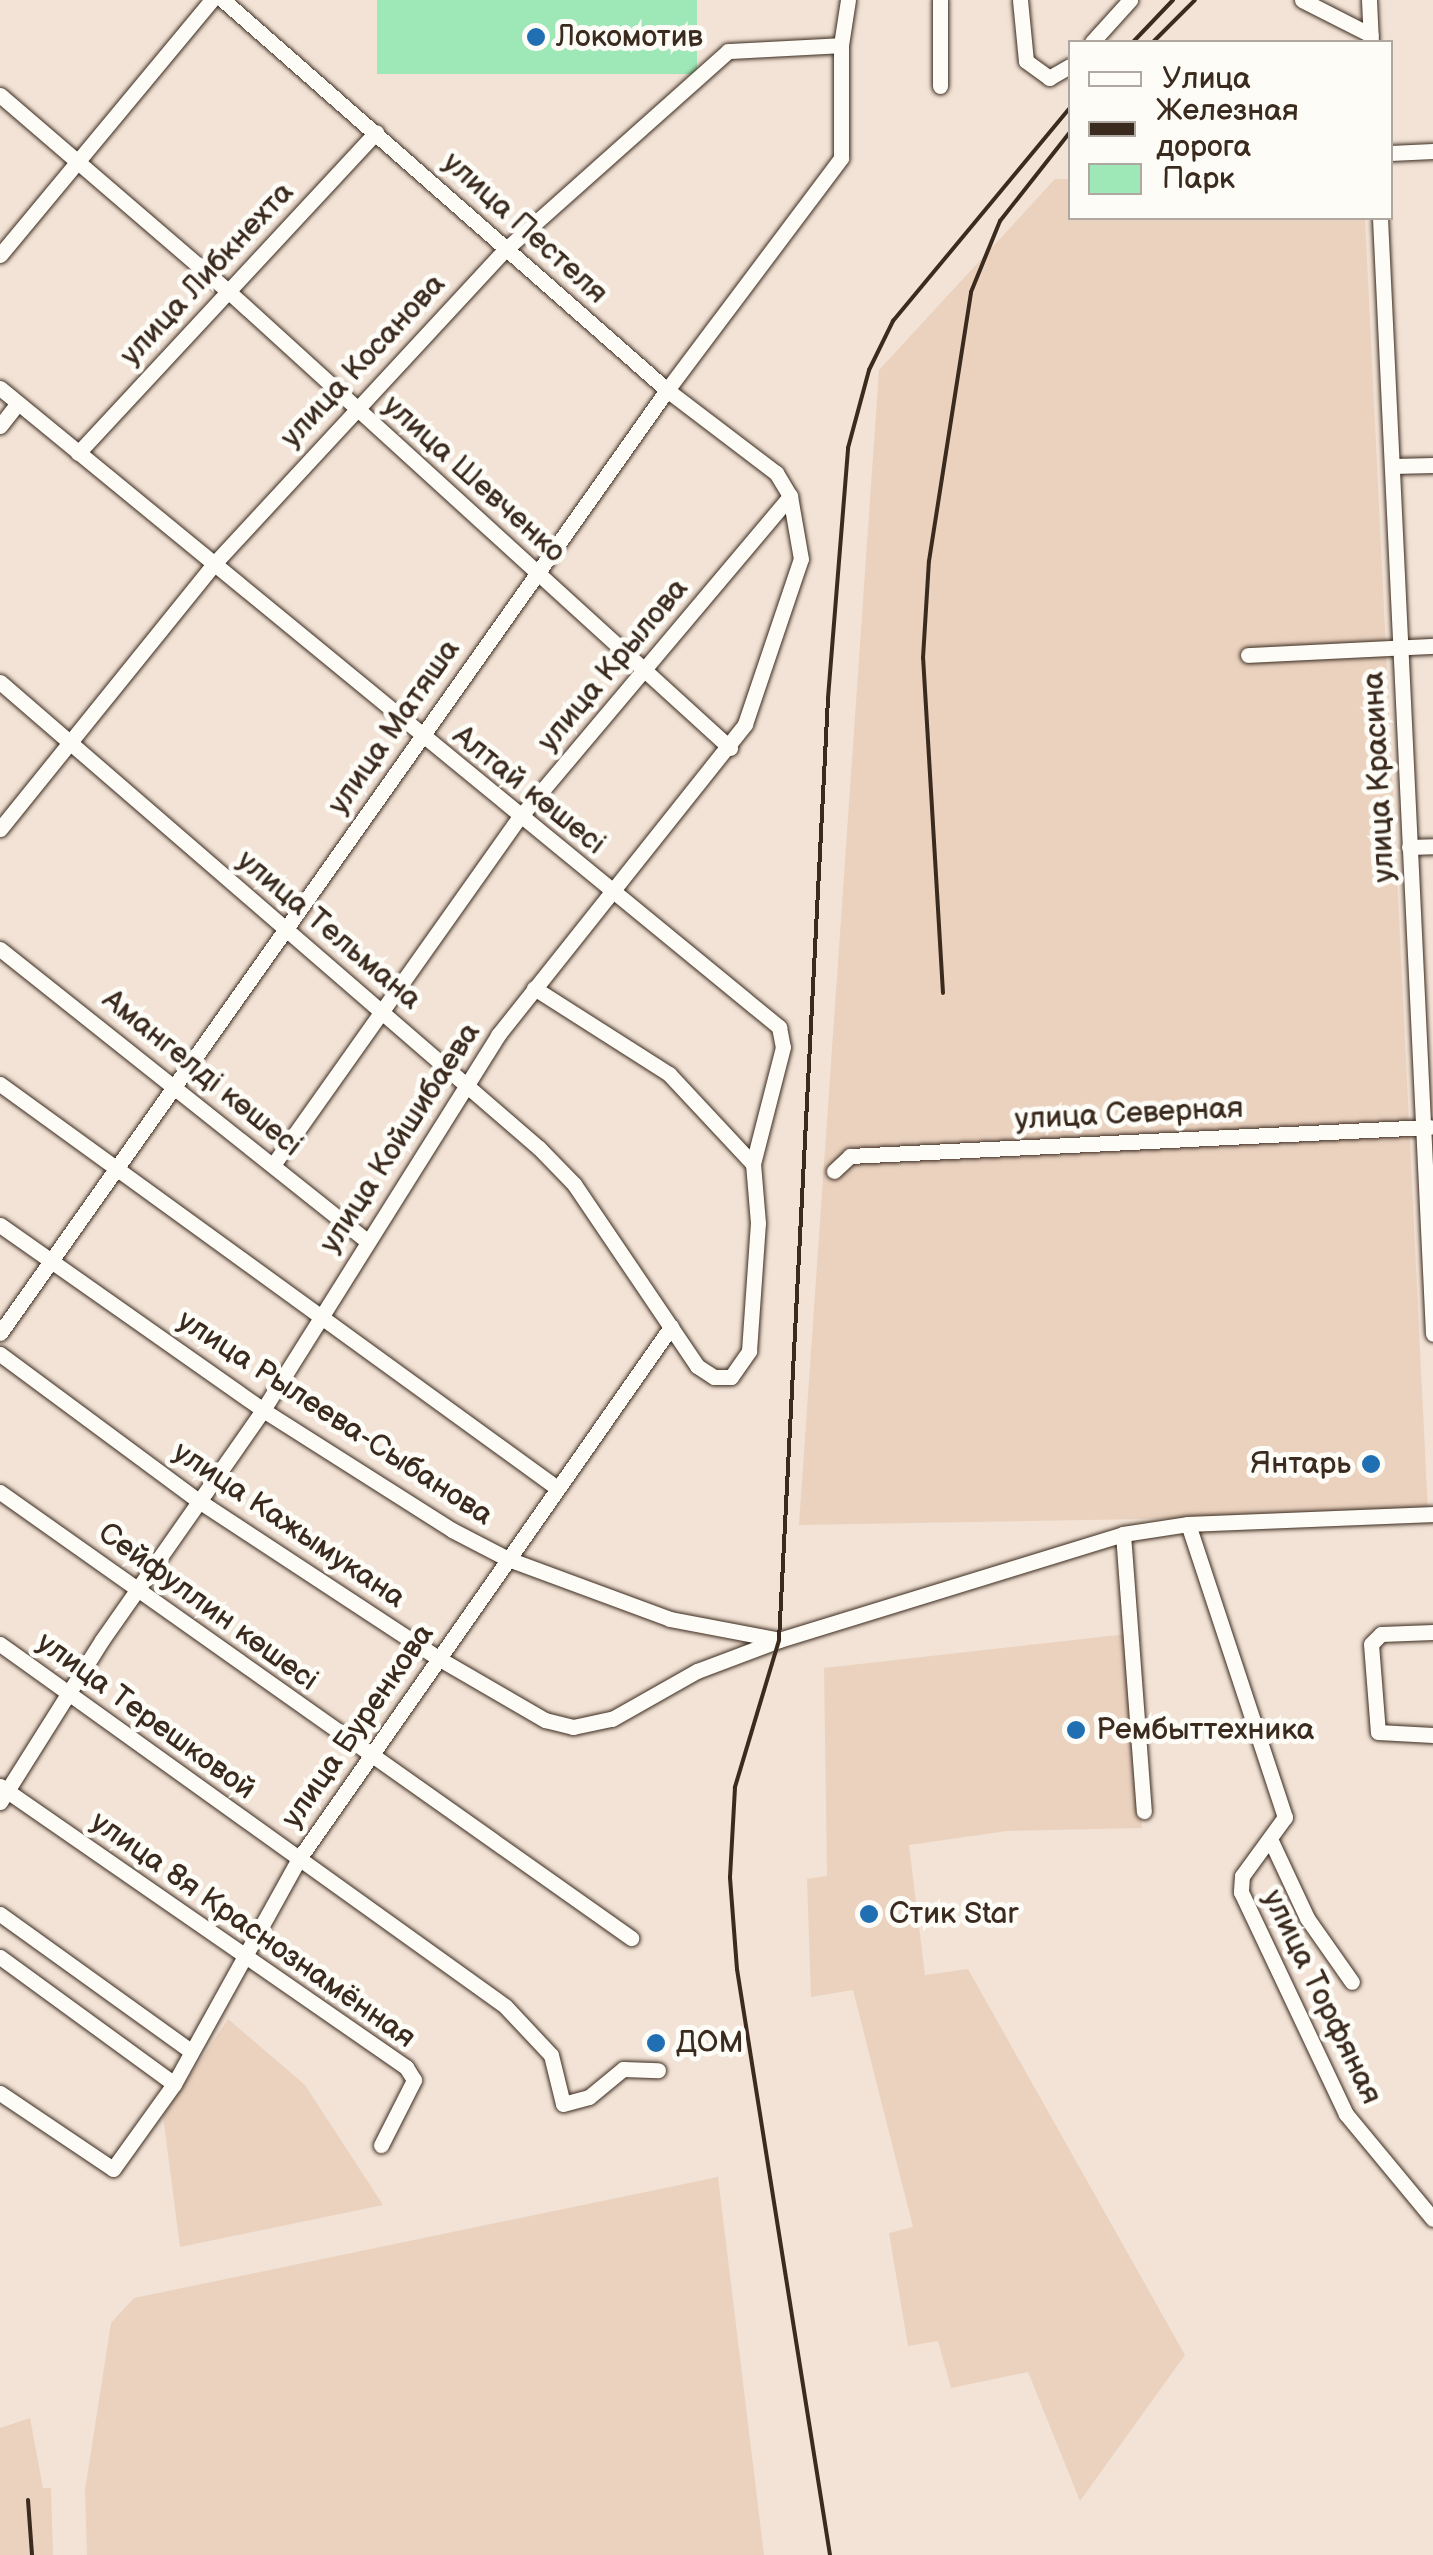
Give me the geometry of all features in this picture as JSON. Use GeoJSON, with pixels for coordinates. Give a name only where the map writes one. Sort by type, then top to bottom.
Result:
{"type":"FeatureCollection","features":[{"type":"Feature","properties":{"kind":"street"},"geometry":{"type":"LineString","coordinates":[[0,255],[82,163],[212,0]]}},
{"type":"Feature","properties":{"kind":"street"},"geometry":{"type":"LineString","coordinates":[[841,45],[848,0]]}},
{"type":"Feature","properties":{"kind":"street"},"geometry":{"type":"LineString","coordinates":[[940,0],[940,86]]}},
{"type":"Feature","properties":{"kind":"street"},"geometry":{"type":"LineString","coordinates":[[1020,0],[1026,61],[1049,78],[1068,67]]}},
{"type":"Feature","properties":{"kind":"street"},"geometry":{"type":"LineString","coordinates":[[1094,40],[1130,0]]}},
{"type":"Feature","properties":{"kind":"street"},"geometry":{"type":"LineString","coordinates":[[1302,0],[1371,39]]}},
{"type":"Feature","properties":{"kind":"street"},"geometry":{"type":"LineString","coordinates":[[1370,0],[1371,39]]}},
{"type":"Feature","properties":{"kind":"street","name":"улица Пестеля"},"geometry":{"type":"LineString","coordinates":[[229,2],[666,390],[776,474],[790,496]]}},
{"type":"Feature","properties":{"kind":"street","name":"улица Матяша"},"geometry":{"type":"LineString","coordinates":[[0,1333],[178,1087],[284,930],[666,390],[840,158],[841,45]]}},
{"type":"Feature","properties":{"kind":"street","name":"улица Косанова"},"geometry":{"type":"LineString","coordinates":[[0,829],[212,566],[506,249],[728,50],[841,45]]}},
{"type":"Feature","properties":{"kind":"street","name":"улица Шевченко"},"geometry":{"type":"LineString","coordinates":[[0,95],[228,291],[730,748]]}},
{"type":"Feature","properties":{"kind":"street","name":"улица Либкнехта"},"geometry":{"type":"LineString","coordinates":[[78,453],[376,132]]}},
{"type":"Feature","properties":{"kind":"street"},"geometry":{"type":"LineString","coordinates":[[1393,153],[1433,151]]}},
{"type":"Feature","properties":{"kind":"street","name":"улица Красина"},"geometry":{"type":"LineString","coordinates":[[1380,220],[1409,847],[1425,966],[1433,1334]]}},
{"type":"Feature","properties":{"kind":"street","name":"Алтай көшесі"},"geometry":{"type":"LineString","coordinates":[[0,388],[420,738],[779,1027],[783,1047],[753,1164],[758,1223],[749,1351],[731,1377],[714,1377]]}},
{"type":"Feature","properties":{"kind":"street"},"geometry":{"type":"LineString","coordinates":[[0,426],[18,403]]}},
{"type":"Feature","properties":{"kind":"street"},"geometry":{"type":"LineString","coordinates":[[1393,466],[1433,465]]}},
{"type":"Feature","properties":{"kind":"street","name":"улица Крылова"},"geometry":{"type":"LineString","coordinates":[[273,1164],[519,818],[790,496]]}},
{"type":"Feature","properties":{"kind":"street","name":"улица Койшибаева"},"geometry":{"type":"LineString","coordinates":[[2,1793],[72,1695],[137,1589],[263,1410],[318,1315],[534,988],[610,890],[730,748],[745,724],[792,601],[802,560],[790,496]]}},
{"type":"Feature","properties":{"kind":"street"},"geometry":{"type":"LineString","coordinates":[[1248,655],[1433,646]]}},
{"type":"Feature","properties":{"kind":"street","name":"улица Тельмана"},"geometry":{"type":"LineString","coordinates":[[0,682],[471,1087],[574,1184],[697,1366],[714,1377]]}},
{"type":"Feature","properties":{"kind":"street"},"geometry":{"type":"LineString","coordinates":[[1409,847],[1433,846]]}},
{"type":"Feature","properties":{"kind":"street","name":"Амангелді көшесі"},"geometry":{"type":"LineString","coordinates":[[0,949],[368,1242]]}},
{"type":"Feature","properties":{"kind":"street"},"geometry":{"type":"LineString","coordinates":[[534,988],[669,1074],[753,1164]]}},
{"type":"Feature","properties":{"kind":"street"},"geometry":{"type":"LineString","coordinates":[[0,1084],[557,1488]]}},
{"type":"Feature","properties":{"kind":"street","name":"улица Северная"},"geometry":{"type":"LineString","coordinates":[[834,1171],[850,1156],[1428,1127]]}},
{"type":"Feature","properties":{"kind":"street","name":"улица Рылеева-Сыбанова"},"geometry":{"type":"LineString","coordinates":[[0,1225],[263,1410],[508,1559],[670,1619],[779,1640]]}},
{"type":"Feature","properties":{"kind":"street","name":"улица Буренкова"},"geometry":{"type":"LineString","coordinates":[[0,2094],[112,2170],[174,2084],[298,1860],[671,1327]]}},
{"type":"Feature","properties":{"kind":"street","name":"улица Кажымукана"},"geometry":{"type":"LineString","coordinates":[[0,1354],[198,1501],[438,1658],[546,1720],[573,1727],[612,1718],[697,1671],[779,1640],[1123,1534],[1188,1524],[1433,1514]]}},
{"type":"Feature","properties":{"kind":"street","name":"Сейфуллин көшесі"},"geometry":{"type":"LineString","coordinates":[[0,1492],[368,1756],[631,1938]]}},
{"type":"Feature","properties":{"kind":"street","name":"улица Торфяная"},"geometry":{"type":"LineString","coordinates":[[1188,1524],[1285,1817],[1271,1842],[1242,1876],[1241,1892],[1346,2114],[1433,2220]]}},
{"type":"Feature","properties":{"kind":"street"},"geometry":{"type":"LineString","coordinates":[[1123,1534],[1144,1811]]}},
{"type":"Feature","properties":{"kind":"street"},"geometry":{"type":"LineString","coordinates":[[1433,1632],[1381,1634],[1371,1644],[1376,1730],[1384,1737],[1433,1735]]}},
{"type":"Feature","properties":{"kind":"street","name":"улица Терешковой"},"geometry":{"type":"LineString","coordinates":[[0,1644],[505,2006],[551,2055],[563,2104],[589,2097],[623,2070],[658,2070]]}},
{"type":"Feature","properties":{"kind":"street","name":"улица 8я Краснознамённая"},"geometry":{"type":"LineString","coordinates":[[2,1793],[406,2067],[414,2080],[380,2145]]}},
{"type":"Feature","properties":{"kind":"street","name":"улица Торфяная"},"geometry":{"type":"LineString","coordinates":[[1271,1842],[1307,1918],[1352,1982]]}},
{"type":"Feature","properties":{"kind":"street"},"geometry":{"type":"LineString","coordinates":[[0,1914],[191,2052]]}},
{"type":"Feature","properties":{"kind":"street"},"geometry":{"type":"LineString","coordinates":[[0,1957],[174,2084]]}},
{"type":"Feature","properties":{"kind":"shaded area"},"geometry":{"type":"Polygon","coordinates":[[[1055,179],[1068,179],[1068,220],[1365,220],[1428,1514],[799,1525],[879,370],[1055,179]]]}},
{"type":"Feature","properties":{"kind":"shaded area"},"geometry":{"type":"Polygon","coordinates":[[[1127,1634],[1142,1828],[1007,1831],[909,1845],[925,1975],[968,1969],[1185,2355],[1080,2501],[1028,2372],[951,2388],[938,2341],[908,2346],[889,2233],[913,2227],[853,1990],[811,1997],[807,1879],[827,1876],[824,1668],[1127,1634]]]}},
{"type":"Feature","properties":{"kind":"shaded area"},"geometry":{"type":"Polygon","coordinates":[[[228,2019],[305,2085],[383,2205],[180,2247],[163,2116],[228,2019]]]}},
{"type":"Feature","properties":{"kind":"shaded area"},"geometry":{"type":"Polygon","coordinates":[[[718,2177],[764,2555],[87,2555],[85,2490],[111,2323],[134,2298],[718,2177]]]}},
{"type":"Feature","properties":{"kind":"shaded area"},"geometry":{"type":"Polygon","coordinates":[[[30,2418],[43,2488],[51,2488],[53,2555],[0,2555],[0,2428],[30,2418]]]}},
{"type":"Feature","properties":{"kind":"green space","name":"Локомотив"},"geometry":{"type":"Polygon","coordinates":[[[377,0],[697,0],[697,74],[377,74],[377,0]]]}},
{"type":"Feature","properties":{"kind":"railway"},"geometry":{"type":"LineString","coordinates":[[1135,40],[1173,0]]}},
{"type":"Feature","properties":{"kind":"railway"},"geometry":{"type":"LineString","coordinates":[[1155,40],[1195,0]]}},
{"type":"Feature","properties":{"kind":"railway"},"geometry":{"type":"LineString","coordinates":[[830,2555],[737,1969],[730,1877],[735,1787],[779,1640],[828,698],[848,448],[869,370],[893,321],[1068,110]]}},
{"type":"Feature","properties":{"kind":"railway"},"geometry":{"type":"LineString","coordinates":[[943,993],[923,658],[929,561],[971,292],[1000,221],[1068,135]]}},
{"type":"Feature","properties":{"kind":"railway"},"geometry":{"type":"LineString","coordinates":[[28,2500],[32,2555]]}},
{"type":"Feature","properties":{"kind":"place","name":"Локомотив"},"geometry":{"type":"Point","coordinates":[536,37]}},
{"type":"Feature","properties":{"kind":"place","name":"Янтарь"},"geometry":{"type":"Point","coordinates":[1371,1464]}},
{"type":"Feature","properties":{"kind":"place","name":"Рембыттехника"},"geometry":{"type":"Point","coordinates":[1076,1730]}},
{"type":"Feature","properties":{"kind":"place","name":"Стик Star"},"geometry":{"type":"Point","coordinates":[869,1914]}},
{"type":"Feature","properties":{"kind":"place","name":"ДОМ"},"geometry":{"type":"Point","coordinates":[656,2043]}}]}
